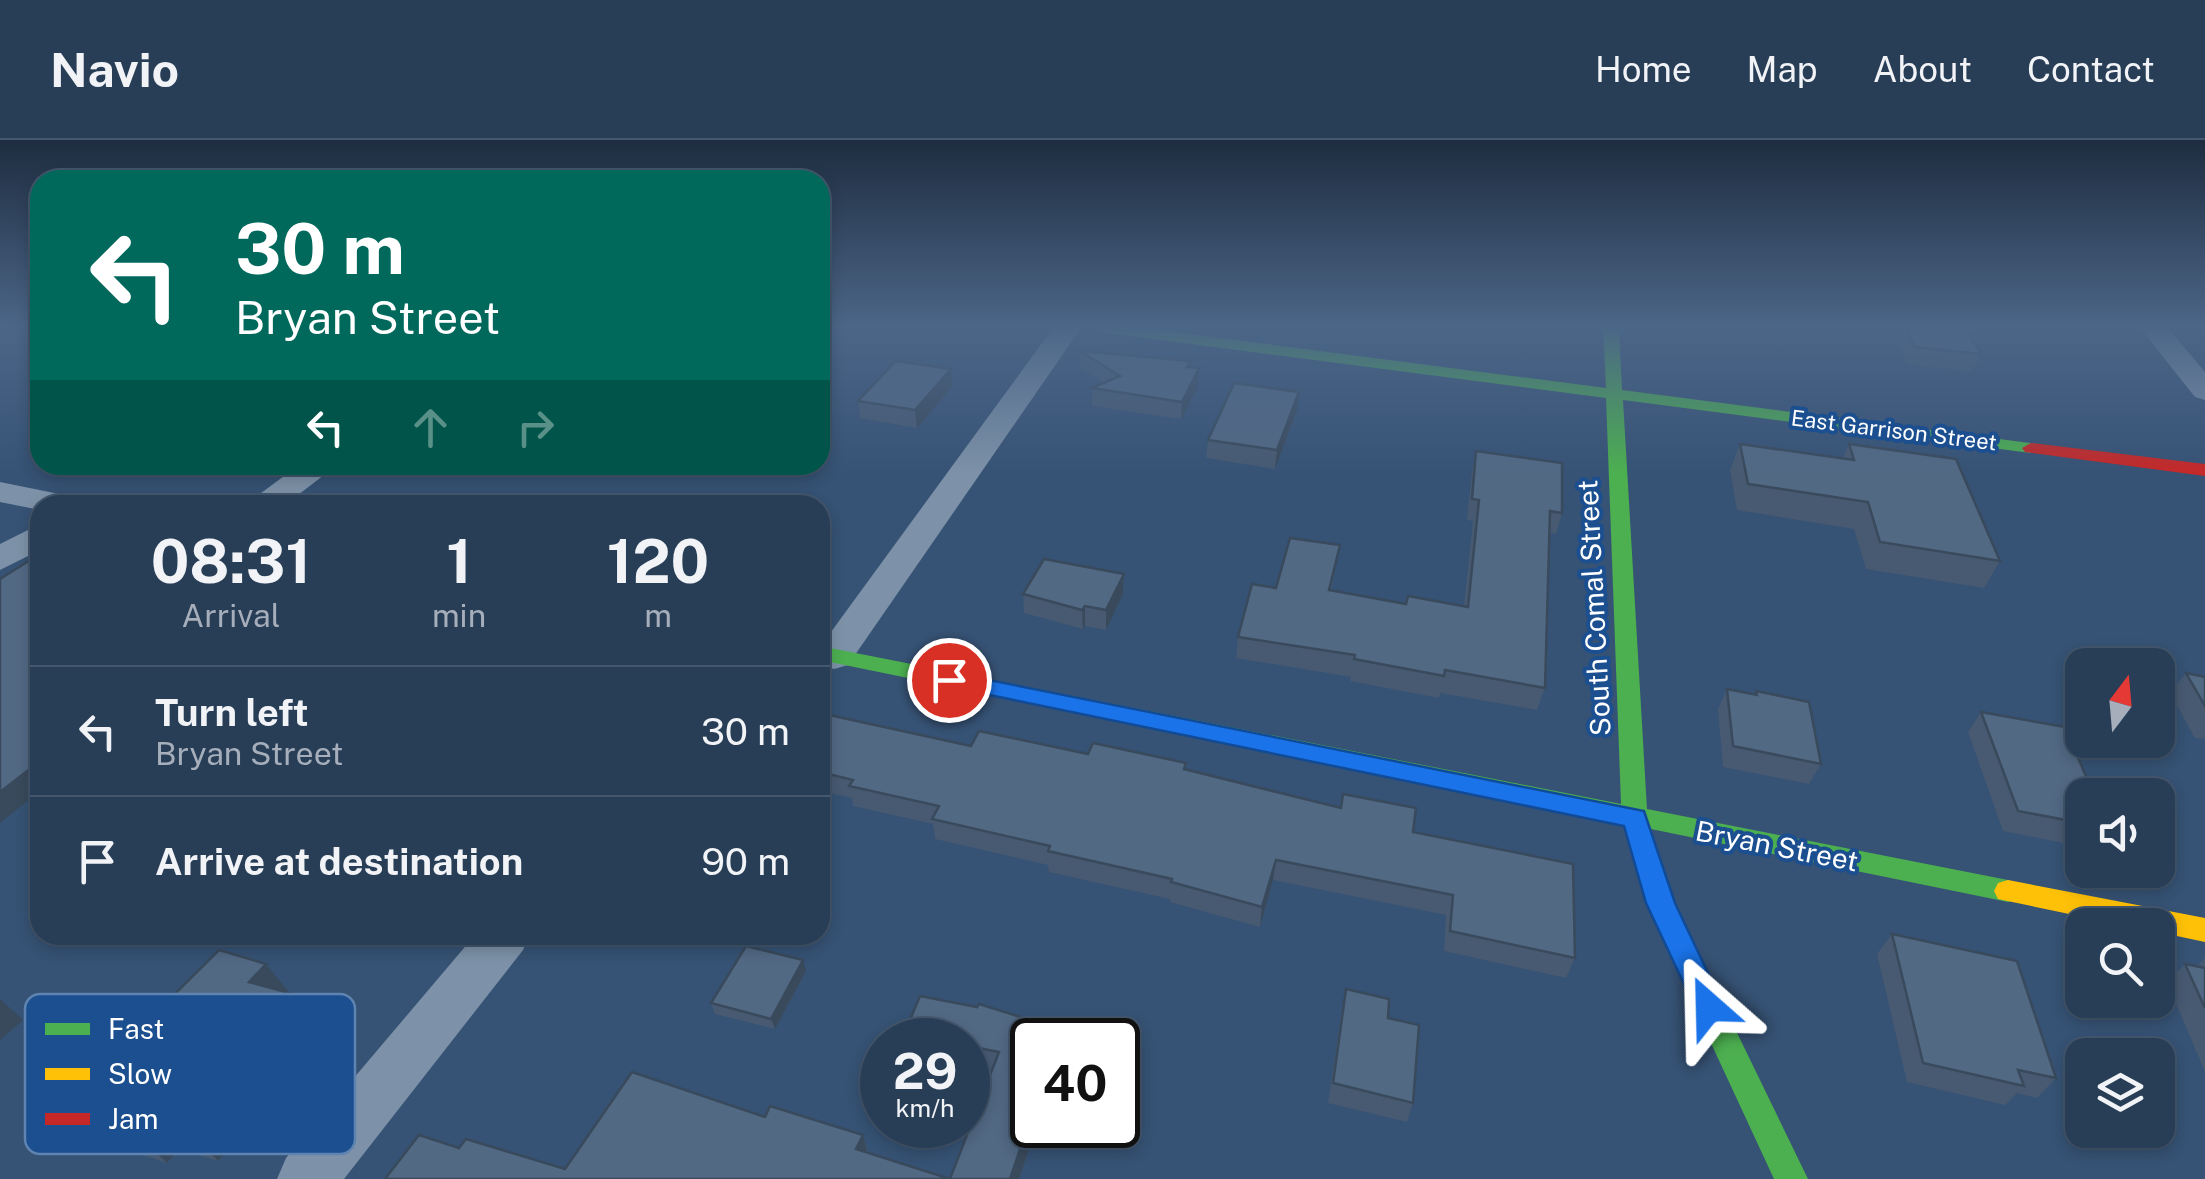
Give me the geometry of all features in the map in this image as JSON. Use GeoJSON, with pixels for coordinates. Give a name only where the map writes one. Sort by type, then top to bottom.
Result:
{"type":"FeatureCollection","features":[{"type":"Feature","properties":{"kind":"street"},"geometry":{"type":"LineString","coordinates":[[830,651],[1031,376]]}},
{"type":"Feature","properties":{"kind":"street","name":"East Garrison Street"},"geometry":{"type":"LineString","coordinates":[[1480,376],[2205,470]]}},
{"type":"Feature","properties":{"kind":"street","name":"South Comal Street"},"geometry":{"type":"LineString","coordinates":[[1613,376],[1635,818],[1660,903],[1790,1179]]}},
{"type":"Feature","properties":{"kind":"street"},"geometry":{"type":"LineString","coordinates":[[277,495],[306,475]]}},
{"type":"Feature","properties":{"kind":"street"},"geometry":{"type":"LineString","coordinates":[[0,492],[30,498]]}},
{"type":"Feature","properties":{"kind":"street"},"geometry":{"type":"LineString","coordinates":[[0,559],[30,541]]}},
{"type":"Feature","properties":{"kind":"street","name":"Bryan Street"},"geometry":{"type":"LineString","coordinates":[[830,656],[2205,930]]}},
{"type":"Feature","properties":{"kind":"street"},"geometry":{"type":"LineString","coordinates":[[355,1121],[497,945]]}},
{"type":"Feature","properties":{"kind":"street"},"geometry":{"type":"LineString","coordinates":[[308,1179],[328,1154]]}},
{"type":"Feature","properties":{"kind":"building"},"geometry":{"type":"Polygon","coordinates":[[[881,376],[944,376],[915,410],[858,401],[881,376]]]}},
{"type":"Feature","properties":{"kind":"building"},"geometry":{"type":"Polygon","coordinates":[[[1119,376],[1195,376],[1182,402],[1092,388],[1119,376]]]}},
{"type":"Feature","properties":{"kind":"building"},"geometry":{"type":"Polygon","coordinates":[[[1234,383],[1299,392],[1277,450],[1208,440],[1234,383]]]}},
{"type":"Feature","properties":{"kind":"building"},"geometry":{"type":"Polygon","coordinates":[[[1740,444],[1854,460],[1849,444],[1956,459],[2000,561],[1880,542],[1868,502],[1748,484],[1740,444]]]}},
{"type":"Feature","properties":{"kind":"building"},"geometry":{"type":"Polygon","coordinates":[[[1476,451],[1562,463],[1562,513],[1550,511],[1545,688],[1445,670],[1444,676],[1354,659],[1355,655],[1238,637],[1252,584],[1276,588],[1290,538],[1340,545],[1329,590],[1406,604],[1408,596],[1468,607],[1479,500],[1472,499],[1476,451]]]}},
{"type":"Feature","properties":{"kind":"building"},"geometry":{"type":"Polygon","coordinates":[[[1044,559],[1124,574],[1106,610],[1085,606],[1082,610],[1023,594],[1044,559]]]}},
{"type":"Feature","properties":{"kind":"building"},"geometry":{"type":"Polygon","coordinates":[[[30,560],[30,769],[0,792],[0,579],[30,560]]]}},
{"type":"Feature","properties":{"kind":"building"},"geometry":{"type":"Polygon","coordinates":[[[2186,673],[2205,677],[2205,706],[2186,673]]]}},
{"type":"Feature","properties":{"kind":"building"},"geometry":{"type":"Polygon","coordinates":[[[1727,689],[1809,702],[1821,764],[1733,746],[1727,689]]]}},
{"type":"Feature","properties":{"kind":"building"},"geometry":{"type":"Polygon","coordinates":[[[1981,712],[2065,727],[2065,758],[2078,758],[2087,778],[2065,778],[2065,820],[2018,811],[1981,712]]]}},
{"type":"Feature","properties":{"kind":"building"},"geometry":{"type":"Polygon","coordinates":[[[830,715],[971,746],[979,731],[1088,754],[1093,743],[1186,763],[1184,769],[1341,808],[1343,794],[1416,808],[1413,832],[1573,864],[1575,958],[1450,931],[1453,895],[1276,860],[1262,907],[1171,882],[1172,879],[1048,851],[1050,846],[932,819],[939,806],[849,786],[853,780],[830,774],[830,715]]]}},
{"type":"Feature","properties":{"kind":"building"},"geometry":{"type":"Polygon","coordinates":[[[1892,934],[2017,961],[2056,1078],[2018,1070],[2024,1086],[1923,1063],[1892,934]]]}},
{"type":"Feature","properties":{"kind":"building"},"geometry":{"type":"Polygon","coordinates":[[[746,946],[803,960],[771,1019],[711,1003],[746,946]]]}},
{"type":"Feature","properties":{"kind":"building"},"geometry":{"type":"Polygon","coordinates":[[[219,950],[266,964],[249,982],[293,994],[175,994],[219,950]]]}},
{"type":"Feature","properties":{"kind":"building"},"geometry":{"type":"Polygon","coordinates":[[[2185,964],[2205,968],[2205,1008],[2185,964]]]}},
{"type":"Feature","properties":{"kind":"building"},"geometry":{"type":"Polygon","coordinates":[[[1346,989],[1389,999],[1388,1018],[1419,1025],[1413,1103],[1333,1083],[1346,989]]]}},
{"type":"Feature","properties":{"kind":"building"},"geometry":{"type":"Polygon","coordinates":[[[920,996],[977,1007],[979,1004],[1024,1018],[1010,1018],[1010,1148],[1020,1148],[1010,1179],[950,1179],[962,1148],[990,1148],[990,1075],[999,1052],[990,1050],[990,1018],[911,1018],[920,996]]]}},
{"type":"Feature","properties":{"kind":"building"},"geometry":{"type":"Polygon","coordinates":[[[632,1072],[765,1117],[770,1106],[860,1134],[856,1149],[950,1179],[385,1179],[419,1135],[459,1148],[466,1139],[565,1169],[632,1072]]]}},
{"type":"Feature","properties":{"kind":"traffic: fast"},"geometry":{"type":"LineString","coordinates":[[1480,376],[2031,448]]}},
{"type":"Feature","properties":{"kind":"traffic: fast"},"geometry":{"type":"LineString","coordinates":[[1613,376],[1635,818],[1660,903],[1791,1179]]}},
{"type":"Feature","properties":{"kind":"traffic: fast"},"geometry":{"type":"LineString","coordinates":[[830,655],[2008,891]]}},
{"type":"Feature","properties":{"kind":"traffic: slow"},"geometry":{"type":"LineString","coordinates":[[2008,891],[2205,930]]}},
{"type":"Feature","properties":{"kind":"traffic: jam"},"geometry":{"type":"LineString","coordinates":[[2031,448],[2205,470]]}},
{"type":"Feature","properties":{"kind":"route"},"geometry":{"type":"LineString","coordinates":[[949,680],[1635,818],[1660,903],[1709,1007]]}}]}
